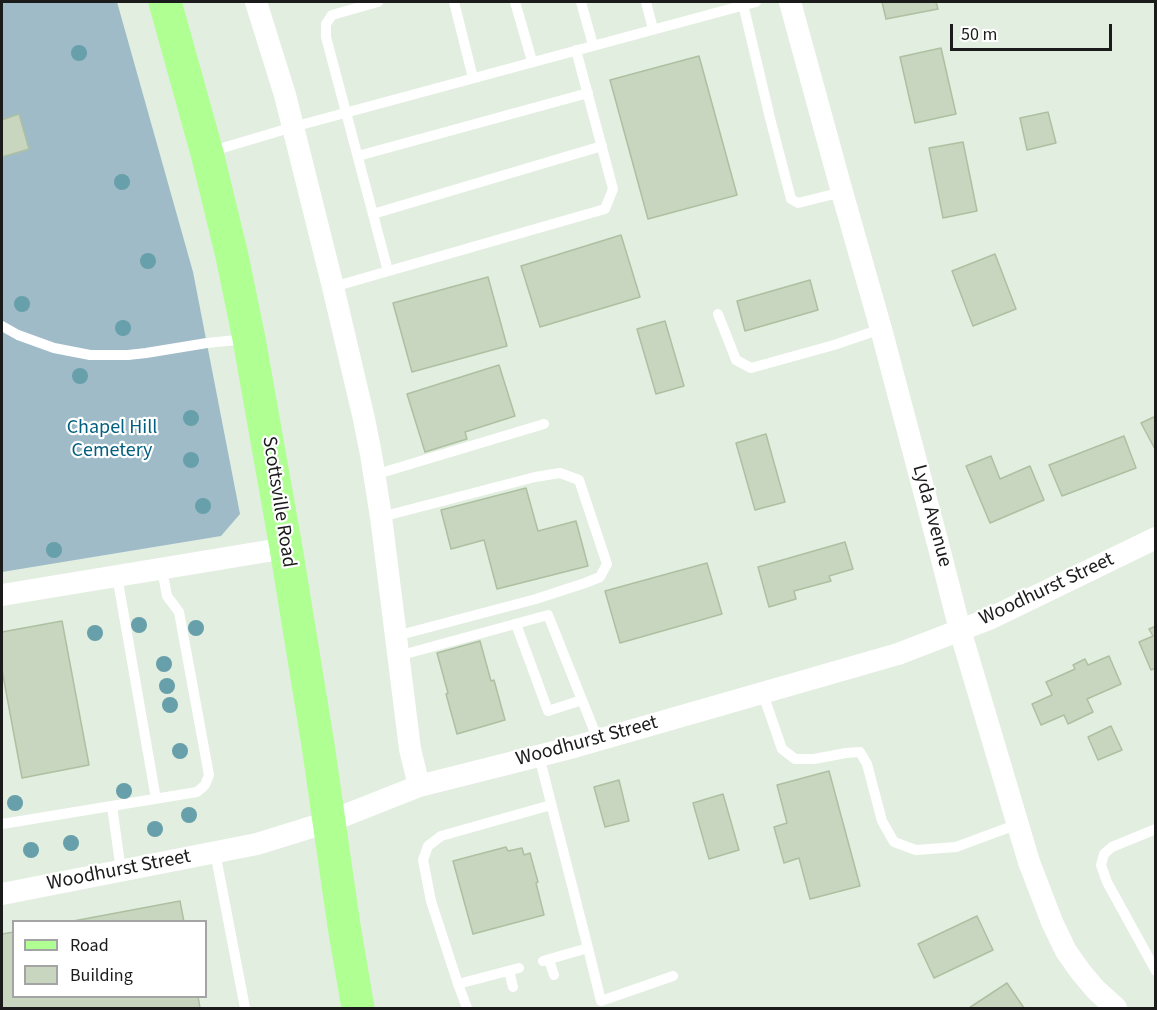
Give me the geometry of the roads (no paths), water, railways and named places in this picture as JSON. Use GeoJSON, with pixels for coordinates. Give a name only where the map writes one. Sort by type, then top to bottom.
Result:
{"type":"FeatureCollection","features":[{"type":"Feature","properties":{"kind":"main road","name":"Scottsville Road"},"geometry":{"type":"LineString","coordinates":[[165,2],[207,153],[232,256],[262,402],[358,1008]]}},
{"type":"Feature","properties":{"kind":"street"},"geometry":{"type":"LineString","coordinates":[[256,2],[294,127],[364,419],[381,517],[410,749],[419,786]]}},
{"type":"Feature","properties":{"kind":"street","name":"Lyda Avenue"},"geometry":{"type":"LineString","coordinates":[[790,2],[881,329],[960,630],[1040,892],[1066,951],[1096,990],[1116,1008]]}},
{"type":"Feature","properties":{"kind":"street","name":"Woodhurst Street"},"geometry":{"type":"LineString","coordinates":[[2,894],[257,844],[328,822],[419,786],[598,740],[898,654],[988,619],[1155,538]]}},
{"type":"Feature","properties":{"kind":"street"},"geometry":{"type":"LineString","coordinates":[[2,595],[286,548]]}},
{"type":"Feature","properties":{"kind":"lane"},"geometry":{"type":"LineString","coordinates":[[378,2],[332,15],[326,24],[326,37],[388,271]]}},
{"type":"Feature","properties":{"kind":"lane"},"geometry":{"type":"LineString","coordinates":[[454,2],[473,78]]}},
{"type":"Feature","properties":{"kind":"lane"},"geometry":{"type":"LineString","coordinates":[[515,2],[532,62]]}},
{"type":"Feature","properties":{"kind":"lane"},"geometry":{"type":"LineString","coordinates":[[581,2],[593,45]]}},
{"type":"Feature","properties":{"kind":"lane"},"geometry":{"type":"LineString","coordinates":[[646,2],[653,29]]}},
{"type":"Feature","properties":{"kind":"lane"},"geometry":{"type":"LineString","coordinates":[[207,153],[294,127],[756,2]]}},
{"type":"Feature","properties":{"kind":"lane"},"geometry":{"type":"LineString","coordinates":[[743,4],[791,199],[798,203],[842,192]]}},
{"type":"Feature","properties":{"kind":"lane"},"geometry":{"type":"LineString","coordinates":[[333,287],[605,209],[613,189],[576,50]]}},
{"type":"Feature","properties":{"kind":"lane"},"geometry":{"type":"LineString","coordinates":[[358,156],[588,93]]}},
{"type":"Feature","properties":{"kind":"lane"},"geometry":{"type":"LineString","coordinates":[[373,214],[602,146]]}},
{"type":"Feature","properties":{"kind":"lane"},"geometry":{"type":"LineString","coordinates":[[718,314],[736,360],[751,368],[834,345],[881,329]]}},
{"type":"Feature","properties":{"kind":"lane"},"geometry":{"type":"LineString","coordinates":[[2,326],[27,339],[54,348],[90,355],[137,354],[249,339]]}},
{"type":"Feature","properties":{"kind":"lane"},"geometry":{"type":"LineString","coordinates":[[374,475],[544,424]]}},
{"type":"Feature","properties":{"kind":"lane"},"geometry":{"type":"LineString","coordinates":[[381,517],[535,477],[560,473],[579,480],[607,564],[600,578],[397,646]]}},
{"type":"Feature","properties":{"kind":"lane"},"geometry":{"type":"LineString","coordinates":[[2,824],[197,792],[205,785],[209,775],[179,612],[167,596],[162,568]]}},
{"type":"Feature","properties":{"kind":"lane"},"geometry":{"type":"LineString","coordinates":[[117,576],[156,799]]}},
{"type":"Feature","properties":{"kind":"lane"},"geometry":{"type":"LineString","coordinates":[[397,646],[516,624],[548,615],[598,740]]}},
{"type":"Feature","properties":{"kind":"lane"},"geometry":{"type":"LineString","coordinates":[[516,624],[548,711],[582,700]]}},
{"type":"Feature","properties":{"kind":"lane"},"geometry":{"type":"LineString","coordinates":[[763,694],[782,749],[795,759],[814,759],[861,752],[867,764],[882,821],[894,842],[916,850],[956,847],[1018,824]]}},
{"type":"Feature","properties":{"kind":"lane"},"geometry":{"type":"LineString","coordinates":[[539,756],[588,948],[600,1005],[673,976]]}},
{"type":"Feature","properties":{"kind":"lane"},"geometry":{"type":"LineString","coordinates":[[467,1008],[431,901],[423,860],[428,846],[441,836],[551,805]]}},
{"type":"Feature","properties":{"kind":"lane"},"geometry":{"type":"LineString","coordinates":[[112,806],[121,871]]}},
{"type":"Feature","properties":{"kind":"lane"},"geometry":{"type":"LineString","coordinates":[[1155,830],[1112,847],[1104,854],[1101,865],[1107,882],[1155,972]]}},
{"type":"Feature","properties":{"kind":"lane"},"geometry":{"type":"LineString","coordinates":[[215,852],[245,1008]]}},
{"type":"Feature","properties":{"kind":"lane"},"geometry":{"type":"LineString","coordinates":[[554,975],[546,961],[588,948]]}},
{"type":"Feature","properties":{"kind":"lane"},"geometry":{"type":"LineString","coordinates":[[458,984],[514,970],[513,987]]}},
{"type":"Feature","properties":{"kind":"park label","name":"Chapel Hill Cemetery"},"geometry":{"type":"Point","coordinates":[112,440]}}]}
